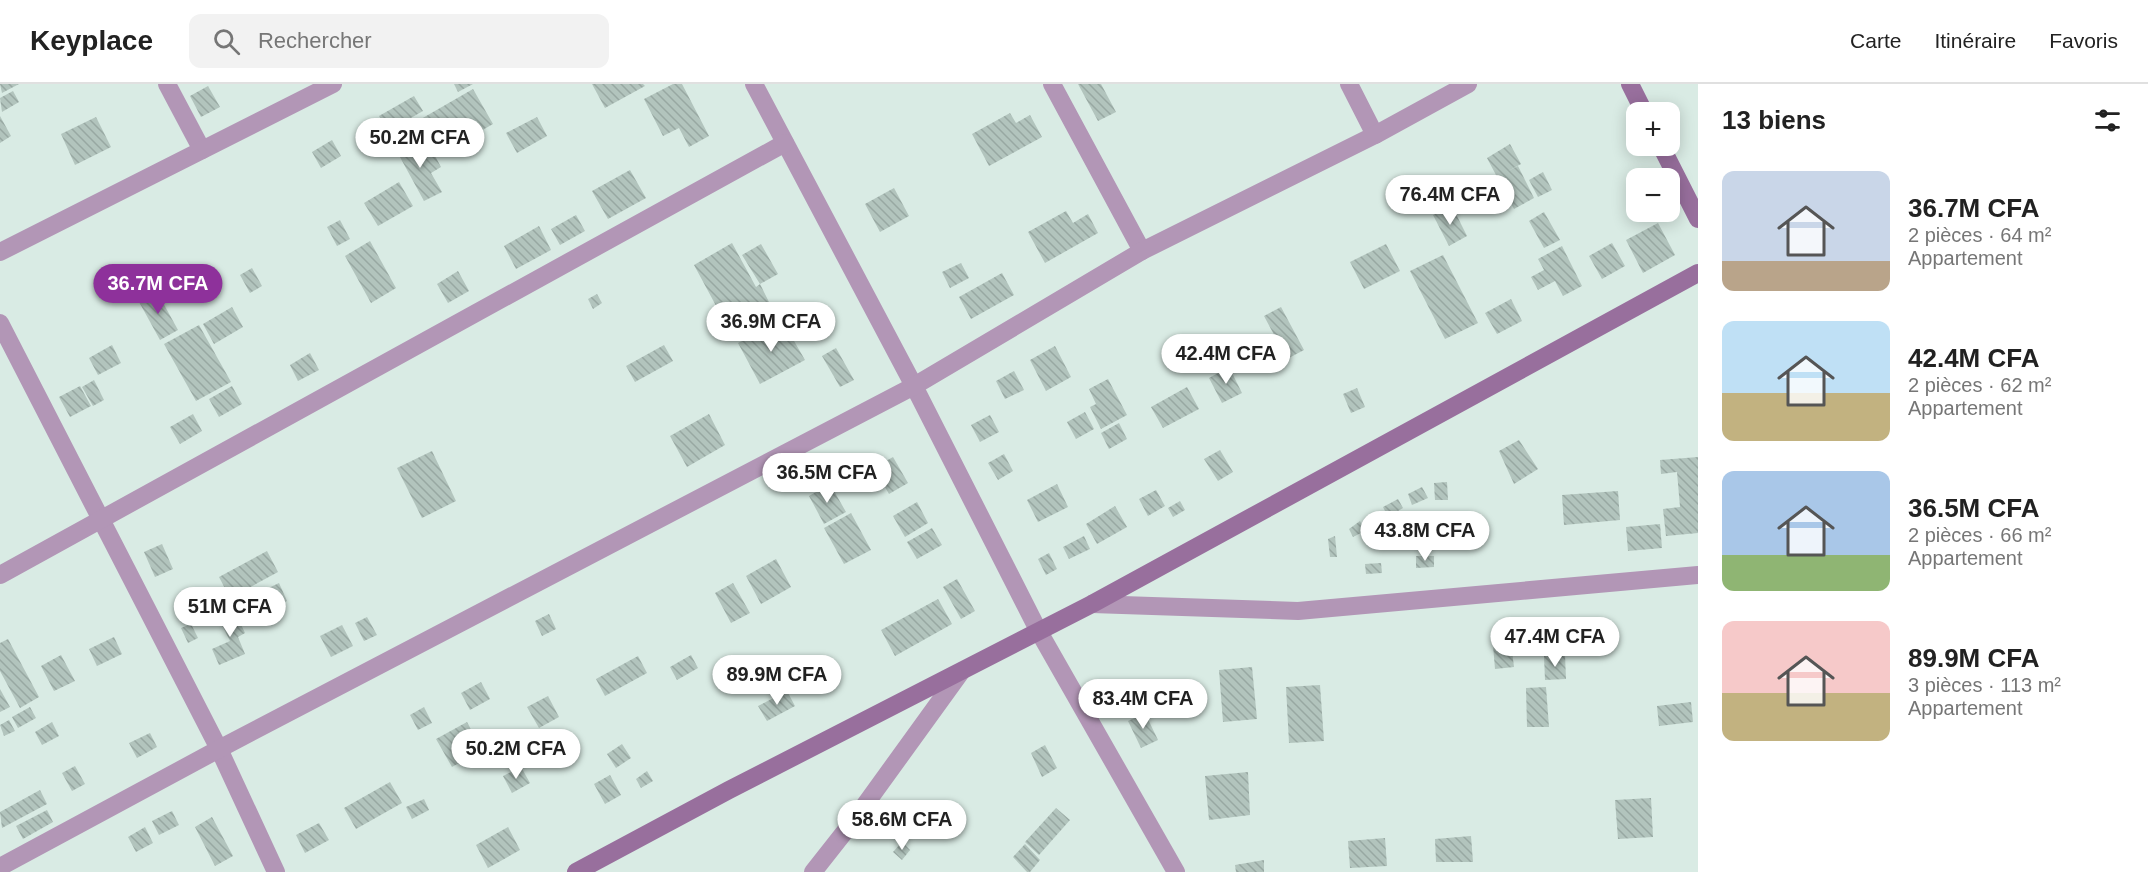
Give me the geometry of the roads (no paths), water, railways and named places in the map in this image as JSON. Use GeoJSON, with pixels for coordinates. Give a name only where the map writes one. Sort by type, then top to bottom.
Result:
{"type":"FeatureCollection","features":[{"type":"Feature","properties":{"kind":"main road"},"geometry":{"type":"LineString","coordinates":[[1630,84],[1639,102]]}},
{"type":"Feature","properties":{"kind":"main road"},"geometry":{"type":"LineString","coordinates":[[1666,156],[1698,219]]}},
{"type":"Feature","properties":{"kind":"main road"},"geometry":{"type":"LineString","coordinates":[[576,872],[729,789],[1092,604],[1698,273]]}},
{"type":"Feature","properties":{"kind":"street"},"geometry":{"type":"LineString","coordinates":[[167,84],[202,150]]}},
{"type":"Feature","properties":{"kind":"street"},"geometry":{"type":"LineString","coordinates":[[0,252],[333,84]]}},
{"type":"Feature","properties":{"kind":"street"},"geometry":{"type":"LineString","coordinates":[[754,84],[914,386],[1038,630],[1176,872]]}},
{"type":"Feature","properties":{"kind":"street"},"geometry":{"type":"LineString","coordinates":[[1052,84],[1142,251]]}},
{"type":"Feature","properties":{"kind":"street"},"geometry":{"type":"LineString","coordinates":[[1349,84],[1375,135]]}},
{"type":"Feature","properties":{"kind":"street"},"geometry":{"type":"LineString","coordinates":[[0,867],[219,749],[914,386],[1142,251],[1375,135],[1468,84]]}},
{"type":"Feature","properties":{"kind":"street"},"geometry":{"type":"LineString","coordinates":[[0,575],[785,143]]}},
{"type":"Feature","properties":{"kind":"street"},"geometry":{"type":"LineString","coordinates":[[0,323],[219,749],[276,872]]}},
{"type":"Feature","properties":{"kind":"street"},"geometry":{"type":"LineString","coordinates":[[1092,604],[1298,611],[1698,575]]}},
{"type":"Feature","properties":{"kind":"street"},"geometry":{"type":"LineString","coordinates":[[813,872],[854,820],[961,672]]}}]}
